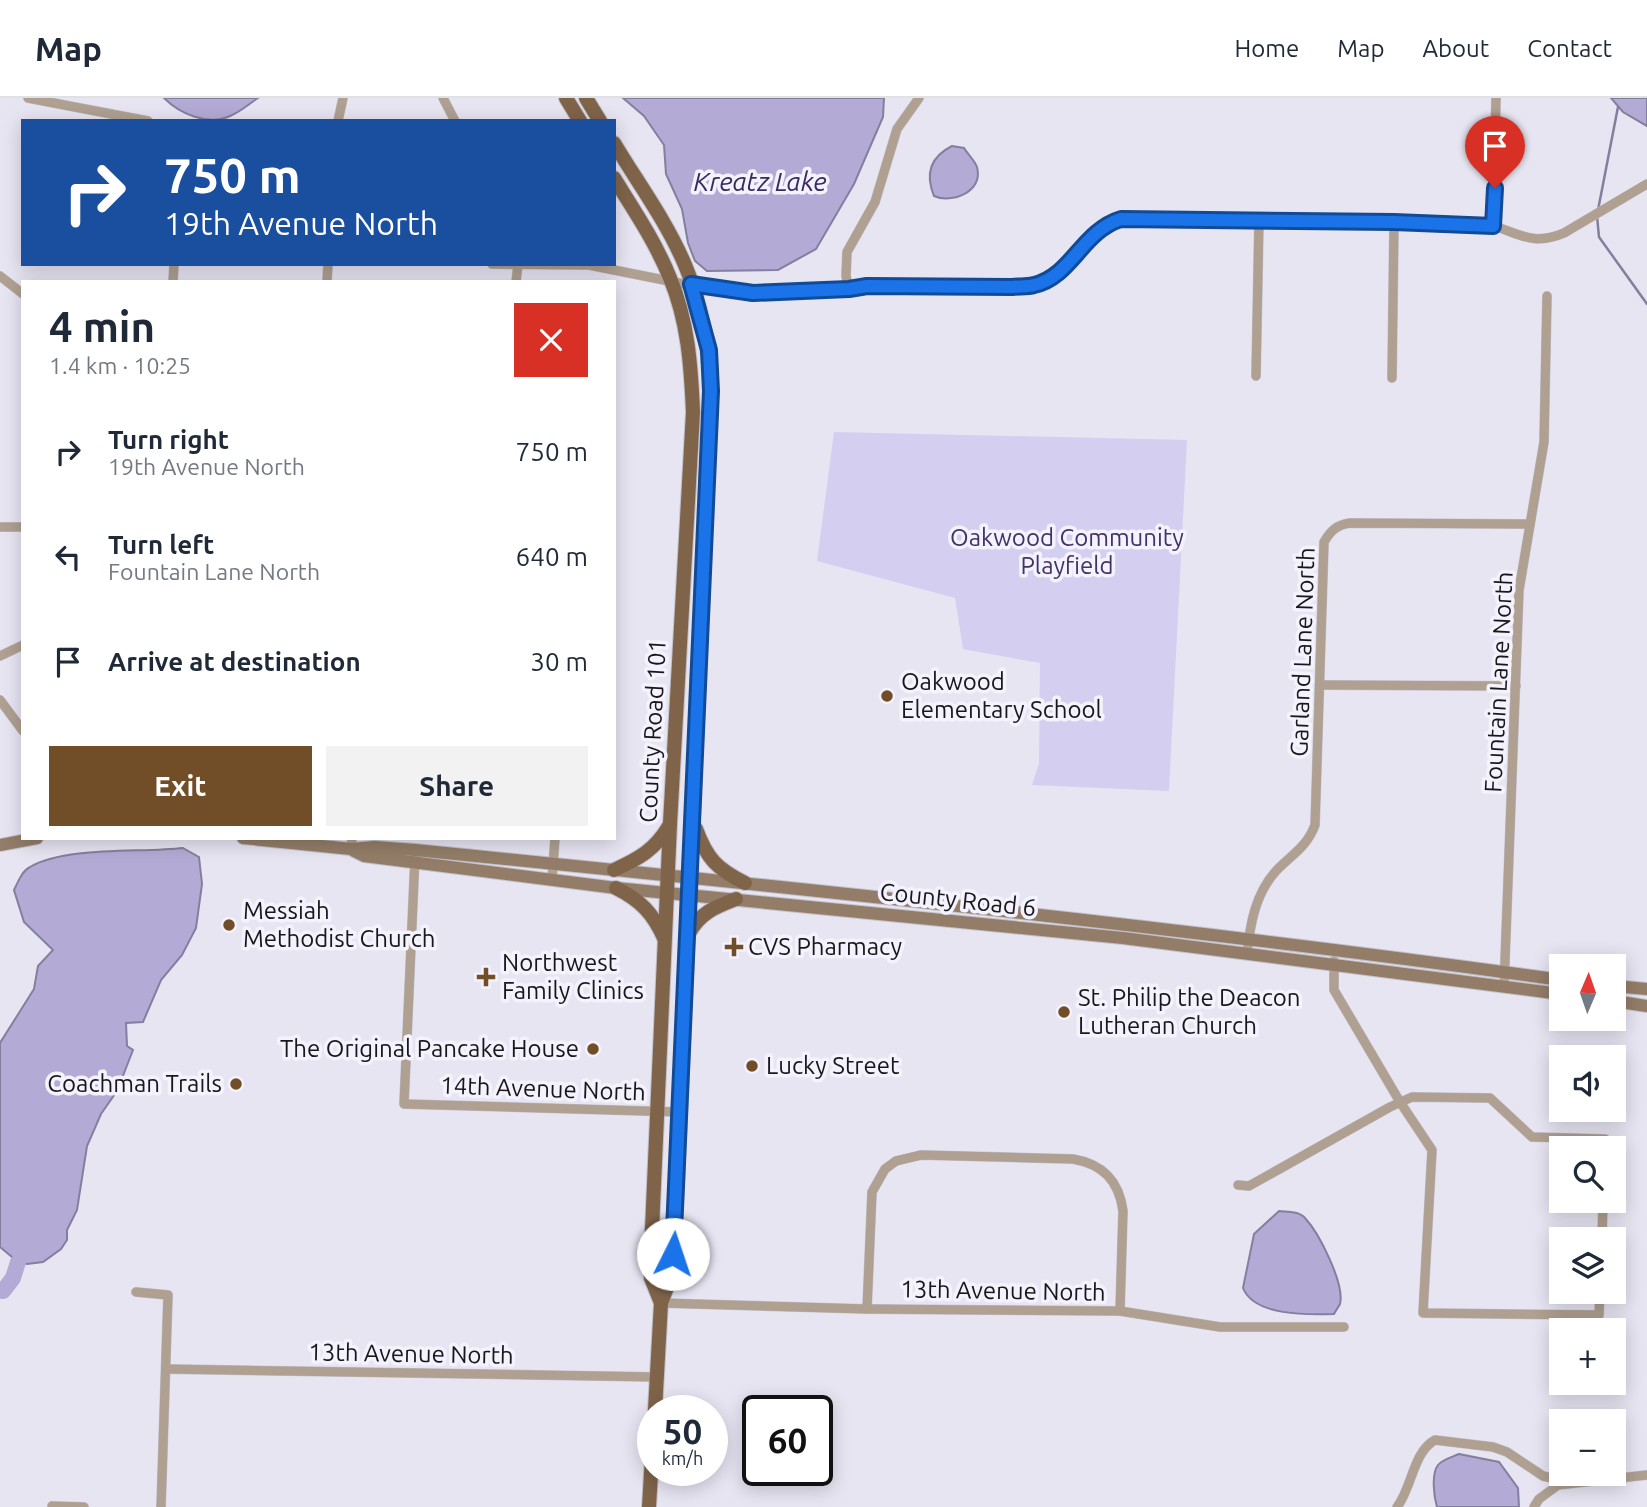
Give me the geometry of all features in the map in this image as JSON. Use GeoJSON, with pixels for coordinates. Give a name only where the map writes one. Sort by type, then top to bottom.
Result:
{"type":"FeatureCollection","features":[{"type":"Feature","properties":{"kind":"main road"},"geometry":{"type":"LineString","coordinates":[[566,98],[579,119]]}},
{"type":"Feature","properties":{"kind":"main road"},"geometry":{"type":"LineString","coordinates":[[586,98],[599,119]]}},
{"type":"Feature","properties":{"kind":"main road","name":"County Road 101"},"geometry":{"type":"LineString","coordinates":[[616,146],[671,236],[686,268],[709,350],[711,391],[671,1277],[661,1303],[655,1395]]}},
{"type":"Feature","properties":{"kind":"main road","name":"County Road 101"},"geometry":{"type":"LineString","coordinates":[[616,181],[660,255],[672,281],[690,354],[693,412],[670,824],[651,1278],[661,1303]]}},
{"type":"Feature","properties":{"kind":"main road"},"geometry":{"type":"LineString","coordinates":[[693,823],[710,859],[726,873],[745,883]]}},
{"type":"Feature","properties":{"kind":"main road"},"geometry":{"type":"LineString","coordinates":[[614,870],[648,853],[661,840],[670,824]]}},
{"type":"Feature","properties":{"kind":"main road"},"geometry":{"type":"LineString","coordinates":[[0,845],[26,840]]}},
{"type":"Feature","properties":{"kind":"main road","name":"County Road 6"},"geometry":{"type":"LineString","coordinates":[[279,840],[375,847],[415,857],[552,880],[1123,938],[1549,993]]}},
{"type":"Feature","properties":{"kind":"main road","name":"County Road 6"},"geometry":{"type":"LineString","coordinates":[[415,857],[553,864],[690,877],[1248,940],[1549,978]]}},
{"type":"Feature","properties":{"kind":"main road"},"geometry":{"type":"LineString","coordinates":[[616,887],[648,909],[665,942]]}},
{"type":"Feature","properties":{"kind":"main road"},"geometry":{"type":"LineString","coordinates":[[688,934],[695,921],[705,912],[736,899]]}},
{"type":"Feature","properties":{"kind":"main road"},"geometry":{"type":"LineString","coordinates":[[1626,987],[1647,989]]}},
{"type":"Feature","properties":{"kind":"main road"},"geometry":{"type":"LineString","coordinates":[[1626,1003],[1647,1006]]}},
{"type":"Feature","properties":{"kind":"main road"},"geometry":{"type":"LineString","coordinates":[[651,1506],[652,1486]]}},
{"type":"Feature","properties":{"kind":"street"},"geometry":{"type":"LineString","coordinates":[[32,98],[138,119]]}},
{"type":"Feature","properties":{"kind":"street"},"geometry":{"type":"LineString","coordinates":[[338,119],[343,98]]}},
{"type":"Feature","properties":{"kind":"street"},"geometry":{"type":"LineString","coordinates":[[443,98],[454,119]]}},
{"type":"Feature","properties":{"kind":"street"},"geometry":{"type":"LineString","coordinates":[[849,289],[846,276],[847,252],[875,202],[897,129],[919,98]]}},
{"type":"Feature","properties":{"kind":"street"},"geometry":{"type":"LineString","coordinates":[[1493,226],[1496,98]]}},
{"type":"Feature","properties":{"kind":"street"},"geometry":{"type":"LineString","coordinates":[[594,266],[753,293],[867,286],[1012,287],[1035,285],[1057,274],[1099,228],[1121,219],[1394,222],[1493,226],[1524,238],[1552,238],[1647,184]]}},
{"type":"Feature","properties":{"kind":"street"},"geometry":{"type":"LineString","coordinates":[[1256,376],[1259,220]]}},
{"type":"Feature","properties":{"kind":"street"},"geometry":{"type":"LineString","coordinates":[[1392,378],[1394,222]]}},
{"type":"Feature","properties":{"kind":"street"},"geometry":{"type":"LineString","coordinates":[[0,276],[21,292]]}},
{"type":"Feature","properties":{"kind":"street","name":"Fountain Lane North"},"geometry":{"type":"LineString","coordinates":[[1504,987],[1519,590],[1544,442],[1547,296]]}},
{"type":"Feature","properties":{"kind":"street","name":"Garland Lane North"},"geometry":{"type":"LineString","coordinates":[[1247,954],[1248,940],[1261,892],[1278,869],[1304,846],[1315,825],[1324,542],[1334,528],[1350,523],[1530,524]]}},
{"type":"Feature","properties":{"kind":"street"},"geometry":{"type":"LineString","coordinates":[[0,527],[21,527]]}},
{"type":"Feature","properties":{"kind":"street"},"geometry":{"type":"LineString","coordinates":[[0,656],[21,646]]}},
{"type":"Feature","properties":{"kind":"street"},"geometry":{"type":"LineString","coordinates":[[1320,685],[1516,686]]}},
{"type":"Feature","properties":{"kind":"street"},"geometry":{"type":"LineString","coordinates":[[0,700],[21,728]]}},
{"type":"Feature","properties":{"kind":"street"},"geometry":{"type":"LineString","coordinates":[[552,880],[555,840]]}},
{"type":"Feature","properties":{"kind":"street","name":"14th Avenue North"},"geometry":{"type":"LineString","coordinates":[[415,857],[404,1104],[680,1112]]}},
{"type":"Feature","properties":{"kind":"street"},"geometry":{"type":"LineString","coordinates":[[1335,951],[1334,990],[1400,1102],[1432,1150],[1423,1312],[1599,1315],[1599,1304]]}},
{"type":"Feature","properties":{"kind":"street"},"geometry":{"type":"LineString","coordinates":[[1238,1185],[1249,1186],[1412,1097],[1490,1098],[1532,1137],[1549,1139]]}},
{"type":"Feature","properties":{"kind":"street"},"geometry":{"type":"LineString","coordinates":[[867,1309],[872,1192],[885,1169],[896,1161],[921,1155],[1073,1159],[1098,1166],[1109,1175],[1122,1198],[1120,1311]]}},
{"type":"Feature","properties":{"kind":"street"},"geometry":{"type":"LineString","coordinates":[[136,1292],[168,1295],[161,1507]]}},
{"type":"Feature","properties":{"kind":"street","name":"13th Avenue North"},"geometry":{"type":"LineString","coordinates":[[661,1303],[867,1309],[1120,1311],[1220,1327],[1344,1327]]}},
{"type":"Feature","properties":{"kind":"street","name":"13th Avenue North"},"geometry":{"type":"LineString","coordinates":[[166,1369],[657,1377]]}},
{"type":"Feature","properties":{"kind":"street"},"geometry":{"type":"LineString","coordinates":[[1397,1507],[1406,1493],[1423,1451],[1427,1444],[1435,1440],[1493,1447],[1507,1452],[1549,1477]]}},
{"type":"Feature","properties":{"kind":"street"},"geometry":{"type":"LineString","coordinates":[[1626,1477],[1647,1475]]}},
{"type":"Feature","properties":{"kind":"street"},"geometry":{"type":"LineString","coordinates":[[1534,1507],[1550,1489],[1559,1486]]}},
{"type":"Feature","properties":{"kind":"street"},"geometry":{"type":"LineString","coordinates":[[52,1506],[84,1507]]}},
{"type":"Feature","properties":{"kind":"green space","name":"Oakwood Community Playfield"},"geometry":{"type":"Polygon","coordinates":[[[834,432],[1187,440],[1169,791],[1032,785],[1039,763],[1040,663],[963,649],[955,598],[817,561],[834,432]]]}},
{"type":"Feature","properties":{"kind":"water"},"geometry":{"type":"Polygon","coordinates":[[[164,98],[258,98],[222,119],[195,117],[164,98]]]}},
{"type":"Feature","properties":{"kind":"water","name":"Kreatz Lake"},"geometry":{"type":"Polygon","coordinates":[[[623,98],[884,98],[883,117],[854,184],[816,249],[778,270],[707,271],[695,261],[688,243],[682,209],[666,174],[664,145],[644,116],[623,98]]]}},
{"type":"Feature","properties":{"kind":"water"},"geometry":{"type":"Polygon","coordinates":[[[1611,98],[1647,98],[1647,126],[1623,112],[1611,98]]]}},
{"type":"Feature","properties":{"kind":"water"},"geometry":{"type":"Polygon","coordinates":[[[952,146],[964,148],[977,167],[978,176],[976,183],[964,194],[941,198],[934,196],[931,188],[931,167],[939,155],[952,146]]]}},
{"type":"Feature","properties":{"kind":"water"},"geometry":{"type":"Polygon","coordinates":[[[183,848],[199,857],[202,884],[196,928],[182,955],[161,980],[143,1022],[126,1023],[127,1046],[133,1050],[117,1091],[101,1114],[87,1146],[77,1210],[67,1230],[67,1240],[61,1249],[43,1262],[18,1262],[0,1247],[0,1043],[34,989],[38,966],[53,950],[24,922],[14,890],[27,869],[45,860],[83,853],[183,848]]]}},
{"type":"Feature","properties":{"kind":"water"},"geometry":{"type":"Polygon","coordinates":[[[1279,1211],[1300,1214],[1311,1225],[1324,1247],[1341,1295],[1340,1304],[1334,1314],[1297,1314],[1270,1309],[1249,1297],[1243,1288],[1254,1234],[1279,1211]]]}},
{"type":"Feature","properties":{"kind":"water"},"geometry":{"type":"Polygon","coordinates":[[[1459,1454],[1499,1462],[1518,1488],[1519,1507],[1437,1507],[1434,1486],[1436,1469],[1442,1462],[1459,1454]]]}},
{"type":"Feature","properties":{"kind":"waterway"},"geometry":{"type":"LineString","coordinates":[[1598,210],[1618,107]]}},
{"type":"Feature","properties":{"kind":"waterway"},"geometry":{"type":"LineString","coordinates":[[1597,216],[1599,237],[1647,304]]}},
{"type":"Feature","properties":{"kind":"waterway"},"geometry":{"type":"LineString","coordinates":[[3,1291],[13,1278],[18,1262]]}},
{"type":"Feature","properties":{"kind":"place","name":"Oakwood Elementary School"},"geometry":{"type":"Point","coordinates":[887,696]}},
{"type":"Feature","properties":{"kind":"place","name":"Messiah Methodist Church"},"geometry":{"type":"Point","coordinates":[229,925]}},
{"type":"Feature","properties":{"kind":"place","name":"CVS Pharmacy"},"geometry":{"type":"Point","coordinates":[734,947]}},
{"type":"Feature","properties":{"kind":"place","name":"Northwest Family Clinics"},"geometry":{"type":"Point","coordinates":[486,977]}},
{"type":"Feature","properties":{"kind":"place","name":"St. Philip the Deacon Lutheran Church"},"geometry":{"type":"Point","coordinates":[1064,1012]}},
{"type":"Feature","properties":{"kind":"place","name":"The Original Pancake House"},"geometry":{"type":"Point","coordinates":[593,1049]}},
{"type":"Feature","properties":{"kind":"place","name":"Lucky Street"},"geometry":{"type":"Point","coordinates":[752,1066]}},
{"type":"Feature","properties":{"kind":"place","name":"Coachman Trails"},"geometry":{"type":"Point","coordinates":[236,1084]}},
{"type":"Feature","properties":{"kind":"route"},"geometry":{"type":"LineString","coordinates":[[673,1254],[711,391],[709,350],[691,284],[753,293],[867,286],[1035,285],[1057,274],[1099,228],[1121,219],[1394,222],[1493,226],[1495,188]]}}]}
